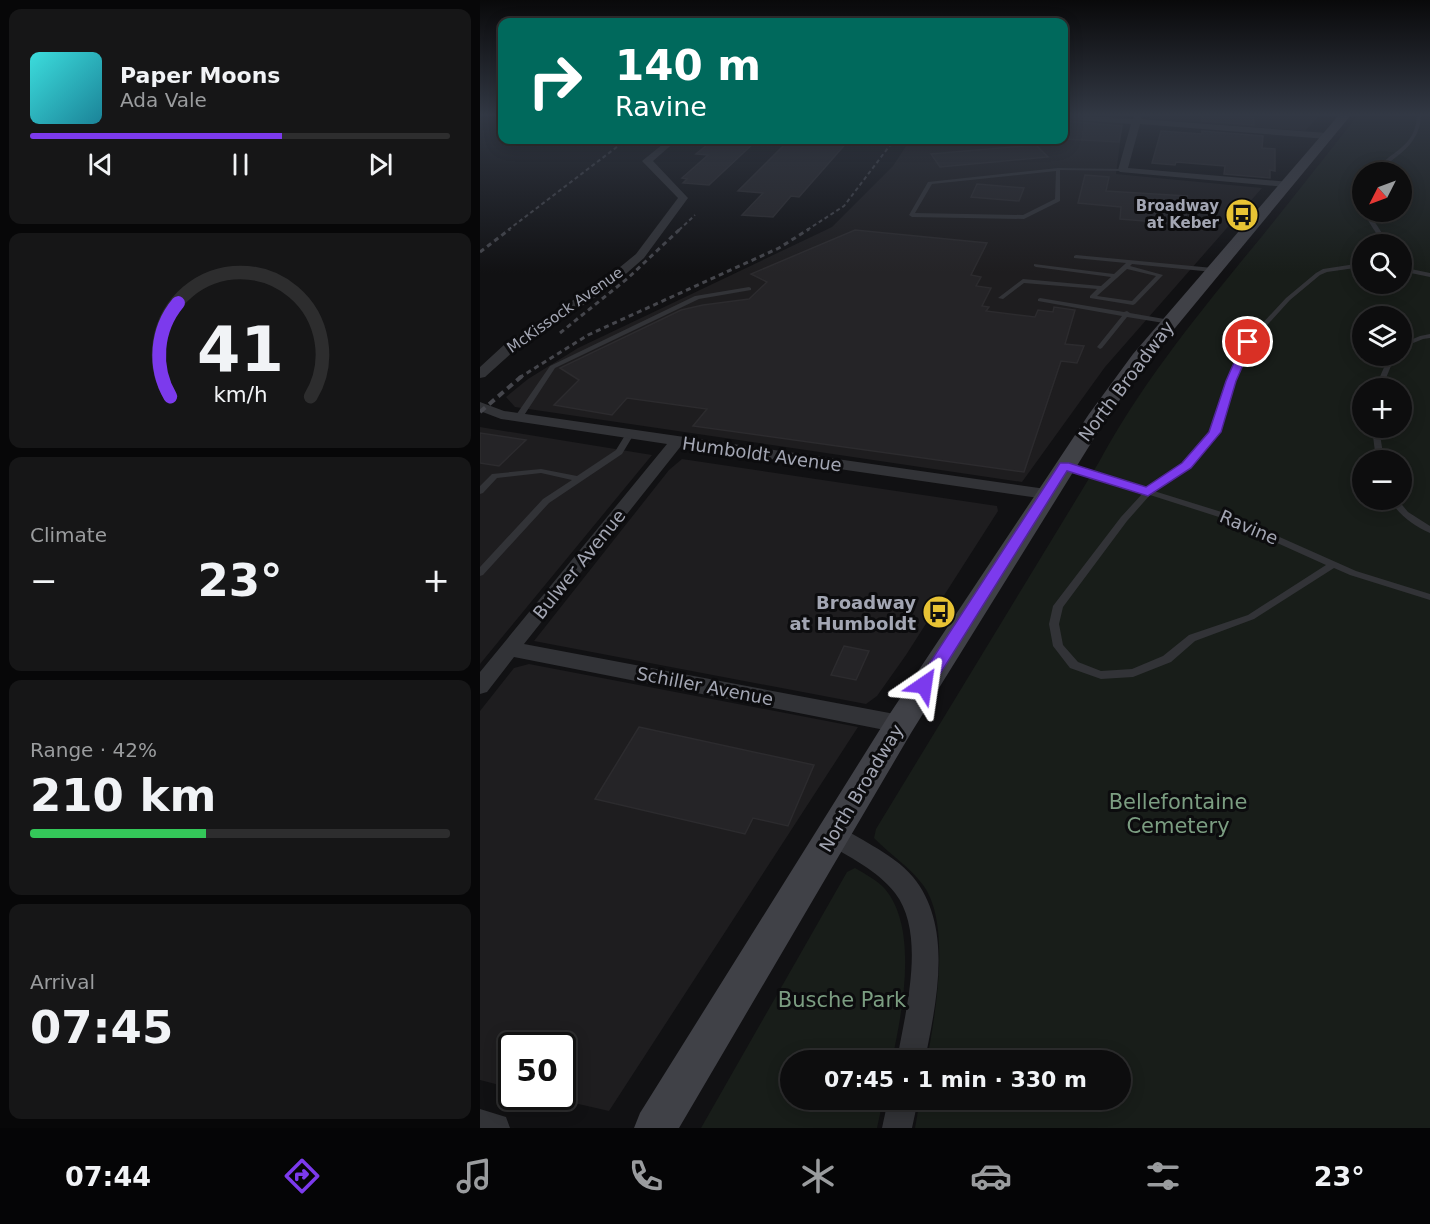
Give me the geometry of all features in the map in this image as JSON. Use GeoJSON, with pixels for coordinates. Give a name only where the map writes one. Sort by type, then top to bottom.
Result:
{"type":"FeatureCollection","features":[{"type":"Feature","properties":{"kind":"main road","name":"North Broadway"},"geometry":{"type":"LineString","coordinates":[[655,1128],[900,724],[1102,409],[1170,322],[1300,168]]}},
{"type":"Feature","properties":{"kind":"street","name":"McKissock Avenue"},"geometry":{"type":"LineString","coordinates":[[480,374],[510,347],[607,284],[640,256],[683,198],[653,168]]}},
{"type":"Feature","properties":{"kind":"street"},"geometry":{"type":"LineString","coordinates":[[1123,170],[1286,184]]}},
{"type":"Feature","properties":{"kind":"street","name":"Humboldt Avenue"},"geometry":{"type":"LineString","coordinates":[[480,406],[501,415],[518,418],[1046,494]]}},
{"type":"Feature","properties":{"kind":"street","name":"Bulwer Avenue"},"geometry":{"type":"LineString","coordinates":[[480,686],[677,441]]}},
{"type":"Feature","properties":{"kind":"street","name":"Schiller Avenue"},"geometry":{"type":"LineString","coordinates":[[510,649],[900,724]]}},
{"type":"Feature","properties":{"kind":"street"},"geometry":{"type":"LineString","coordinates":[[832,835],[884,867],[905,887],[920,912],[925,942],[924,969],[912,1050]]}},
{"type":"Feature","properties":{"kind":"street"},"geometry":{"type":"LineString","coordinates":[[897,1128],[901,1110]]}},
{"type":"Feature","properties":{"kind":"street"},"geometry":{"type":"LineString","coordinates":[[480,1124],[495,1128]]}},
{"type":"Feature","properties":{"kind":"lane"},"geometry":{"type":"LineString","coordinates":[[1058,169],[1058,200],[1024,217],[912,215],[930,183],[1058,169],[1123,170]]}},
{"type":"Feature","properties":{"kind":"lane"},"geometry":{"type":"LineString","coordinates":[[1370,222],[1380,234]]}},
{"type":"Feature","properties":{"kind":"lane"},"geometry":{"type":"LineString","coordinates":[[1076,257],[1127,265],[1213,270]]}},
{"type":"Feature","properties":{"kind":"lane"},"geometry":{"type":"LineString","coordinates":[[1036,265],[1114,276]]}},
{"type":"Feature","properties":{"kind":"lane"},"geometry":{"type":"LineString","coordinates":[[1127,265],[1160,275],[1133,303],[1092,297],[1114,276],[1127,265]]}},
{"type":"Feature","properties":{"kind":"lane"},"geometry":{"type":"LineString","coordinates":[[1332,565],[1251,617],[1192,638],[1167,660],[1133,673],[1101,675],[1074,665],[1058,646],[1054,624],[1058,606],[1124,519],[1148,492],[1187,466],[1215,432],[1231,381],[1248,342],[1288,298],[1325,270],[1352,266]]}},
{"type":"Feature","properties":{"kind":"lane"},"geometry":{"type":"LineString","coordinates":[[1412,271],[1430,275]]}},
{"type":"Feature","properties":{"kind":"lane"},"geometry":{"type":"LineString","coordinates":[[1001,298],[1023,281],[1102,288]]}},
{"type":"Feature","properties":{"kind":"lane"},"geometry":{"type":"LineString","coordinates":[[518,418],[552,367],[697,297],[749,289]]}},
{"type":"Feature","properties":{"kind":"lane"},"geometry":{"type":"LineString","coordinates":[[1041,300],[1170,322]]}},
{"type":"Feature","properties":{"kind":"lane"},"geometry":{"type":"LineString","coordinates":[[1100,347],[1127,313]]}},
{"type":"Feature","properties":{"kind":"lane"},"geometry":{"type":"LineString","coordinates":[[1412,341],[1430,336]]}},
{"type":"Feature","properties":{"kind":"lane"},"geometry":{"type":"LineString","coordinates":[[480,573],[546,501],[619,452],[630,434]]}},
{"type":"Feature","properties":{"kind":"lane","name":"Ravine"},"geometry":{"type":"LineString","coordinates":[[1064,466],[1225,516],[1332,565],[1430,597]]}},
{"type":"Feature","properties":{"kind":"lane"},"geometry":{"type":"LineString","coordinates":[[480,491],[495,476],[541,471],[578,479]]}},
{"type":"Feature","properties":{"kind":"lane"},"geometry":{"type":"LineString","coordinates":[[1401,510],[1430,531]]}},
{"type":"Feature","properties":{"kind":"shaded area"},"geometry":{"type":"Polygon","coordinates":[[[891,168],[1117,168],[1116,174],[1262,188],[1105,367],[1022,482],[515,407],[506,397],[528,379],[578,348],[832,227],[891,168]]]}},
{"type":"Feature","properties":{"kind":"shaded area"},"geometry":{"type":"Polygon","coordinates":[[[480,427],[652,455],[480,664],[480,427]]]}},
{"type":"Feature","properties":{"kind":"shaded area"},"geometry":{"type":"Polygon","coordinates":[[[682,459],[997,506],[998,511],[906,655],[877,696],[866,704],[534,641],[669,470],[682,459]]]}},
{"type":"Feature","properties":{"kind":"shaded area"},"geometry":{"type":"Polygon","coordinates":[[[529,664],[858,727],[609,1111],[576,1103],[576,1032],[498,1032],[498,1085],[480,1080],[480,711],[514,668],[529,664]]]}},
{"type":"Feature","properties":{"kind":"green space","name":"Bellefontaine Cemetery"},"geometry":{"type":"Polygon","coordinates":[[[1316,168],[1352,168],[1352,222],[1412,222],[1412,168],[1430,168],[1430,1128],[915,1128],[918,1110],[1131,1110],[1131,1050],[929,1050],[939,970],[937,922],[932,902],[923,885],[912,872],[874,838],[876,829],[1131,408],[1205,307],[1316,168]]]}},
{"type":"Feature","properties":{"kind":"green space","name":"Busche Park"},"geometry":{"type":"Polygon","coordinates":[[[855,868],[885,889],[895,906],[902,926],[905,972],[894,1050],[780,1050],[780,1110],[881,1110],[877,1128],[701,1128],[847,872],[855,868]]]}},
{"type":"Feature","properties":{"kind":"building"},"geometry":{"type":"Polygon","coordinates":[[[694,168],[728,168],[709,185],[683,183],[687,179],[682,178],[694,168]]]}},
{"type":"Feature","properties":{"kind":"building"},"geometry":{"type":"Polygon","coordinates":[[[761,168],[825,168],[799,197],[791,196],[773,217],[742,215],[763,193],[738,191],[761,168]]]}},
{"type":"Feature","properties":{"kind":"building"},"geometry":{"type":"Polygon","coordinates":[[[1225,168],[1275,168],[1275,171],[1270,170],[1270,178],[1224,174],[1225,168]]]}},
{"type":"Feature","properties":{"kind":"building"},"geometry":{"type":"Polygon","coordinates":[[[1085,175],[1109,177],[1106,191],[1187,196],[1186,219],[1182,224],[1120,219],[1121,207],[1078,203],[1085,175]]]}},
{"type":"Feature","properties":{"kind":"building"},"geometry":{"type":"Polygon","coordinates":[[[977,184],[1024,188],[1019,201],[971,197],[977,184]]]}},
{"type":"Feature","properties":{"kind":"building"},"geometry":{"type":"Polygon","coordinates":[[[855,230],[987,243],[971,275],[981,277],[976,286],[991,288],[982,306],[989,307],[986,311],[1035,317],[1038,310],[1053,312],[1054,307],[1075,310],[1065,344],[1084,346],[1077,363],[1061,361],[1024,472],[693,426],[707,409],[627,398],[612,415],[554,405],[579,380],[560,368],[681,310],[749,299],[767,282],[751,274],[855,230]]]}},
{"type":"Feature","properties":{"kind":"building"},"geometry":{"type":"Polygon","coordinates":[[[480,433],[526,440],[499,466],[480,463],[480,433]]]}},
{"type":"Feature","properties":{"kind":"building"},"geometry":{"type":"Polygon","coordinates":[[[844,646],[869,651],[856,680],[831,675],[844,646]]]}},
{"type":"Feature","properties":{"kind":"building"},"geometry":{"type":"Polygon","coordinates":[[[639,727],[814,765],[788,826],[753,818],[745,834],[595,799],[639,727]]]}},
{"type":"Feature","properties":{"kind":"railway"},"geometry":{"type":"LineString","coordinates":[[508,230],[590,168]]}},
{"type":"Feature","properties":{"kind":"railway"},"geometry":{"type":"LineString","coordinates":[[807,230],[844,206],[873,168]]}},
{"type":"Feature","properties":{"kind":"railway"},"geometry":{"type":"LineString","coordinates":[[679,230],[695,215]]}},
{"type":"Feature","properties":{"kind":"railway"},"geometry":{"type":"LineString","coordinates":[[480,252],[510,229]]}},
{"type":"Feature","properties":{"kind":"railway"},"geometry":{"type":"LineString","coordinates":[[560,333],[628,278],[680,229]]}},
{"type":"Feature","properties":{"kind":"railway"},"geometry":{"type":"LineString","coordinates":[[521,376],[588,335],[779,248],[809,229]]}},
{"type":"Feature","properties":{"kind":"railway"},"geometry":{"type":"LineString","coordinates":[[480,412],[521,376]]}},
{"type":"Feature","properties":{"kind":"place","name":"Broadway at Keber"},"geometry":{"type":"Point","coordinates":[1242,215]}},
{"type":"Feature","properties":{"kind":"place","name":"Broadway at Humboldt"},"geometry":{"type":"Point","coordinates":[939,612]}},
{"type":"Feature","properties":{"kind":"route"},"geometry":{"type":"LineString","coordinates":[[924,685],[1064,466],[1148,492],[1187,466],[1215,432],[1231,381],[1248,342]]}}]}
